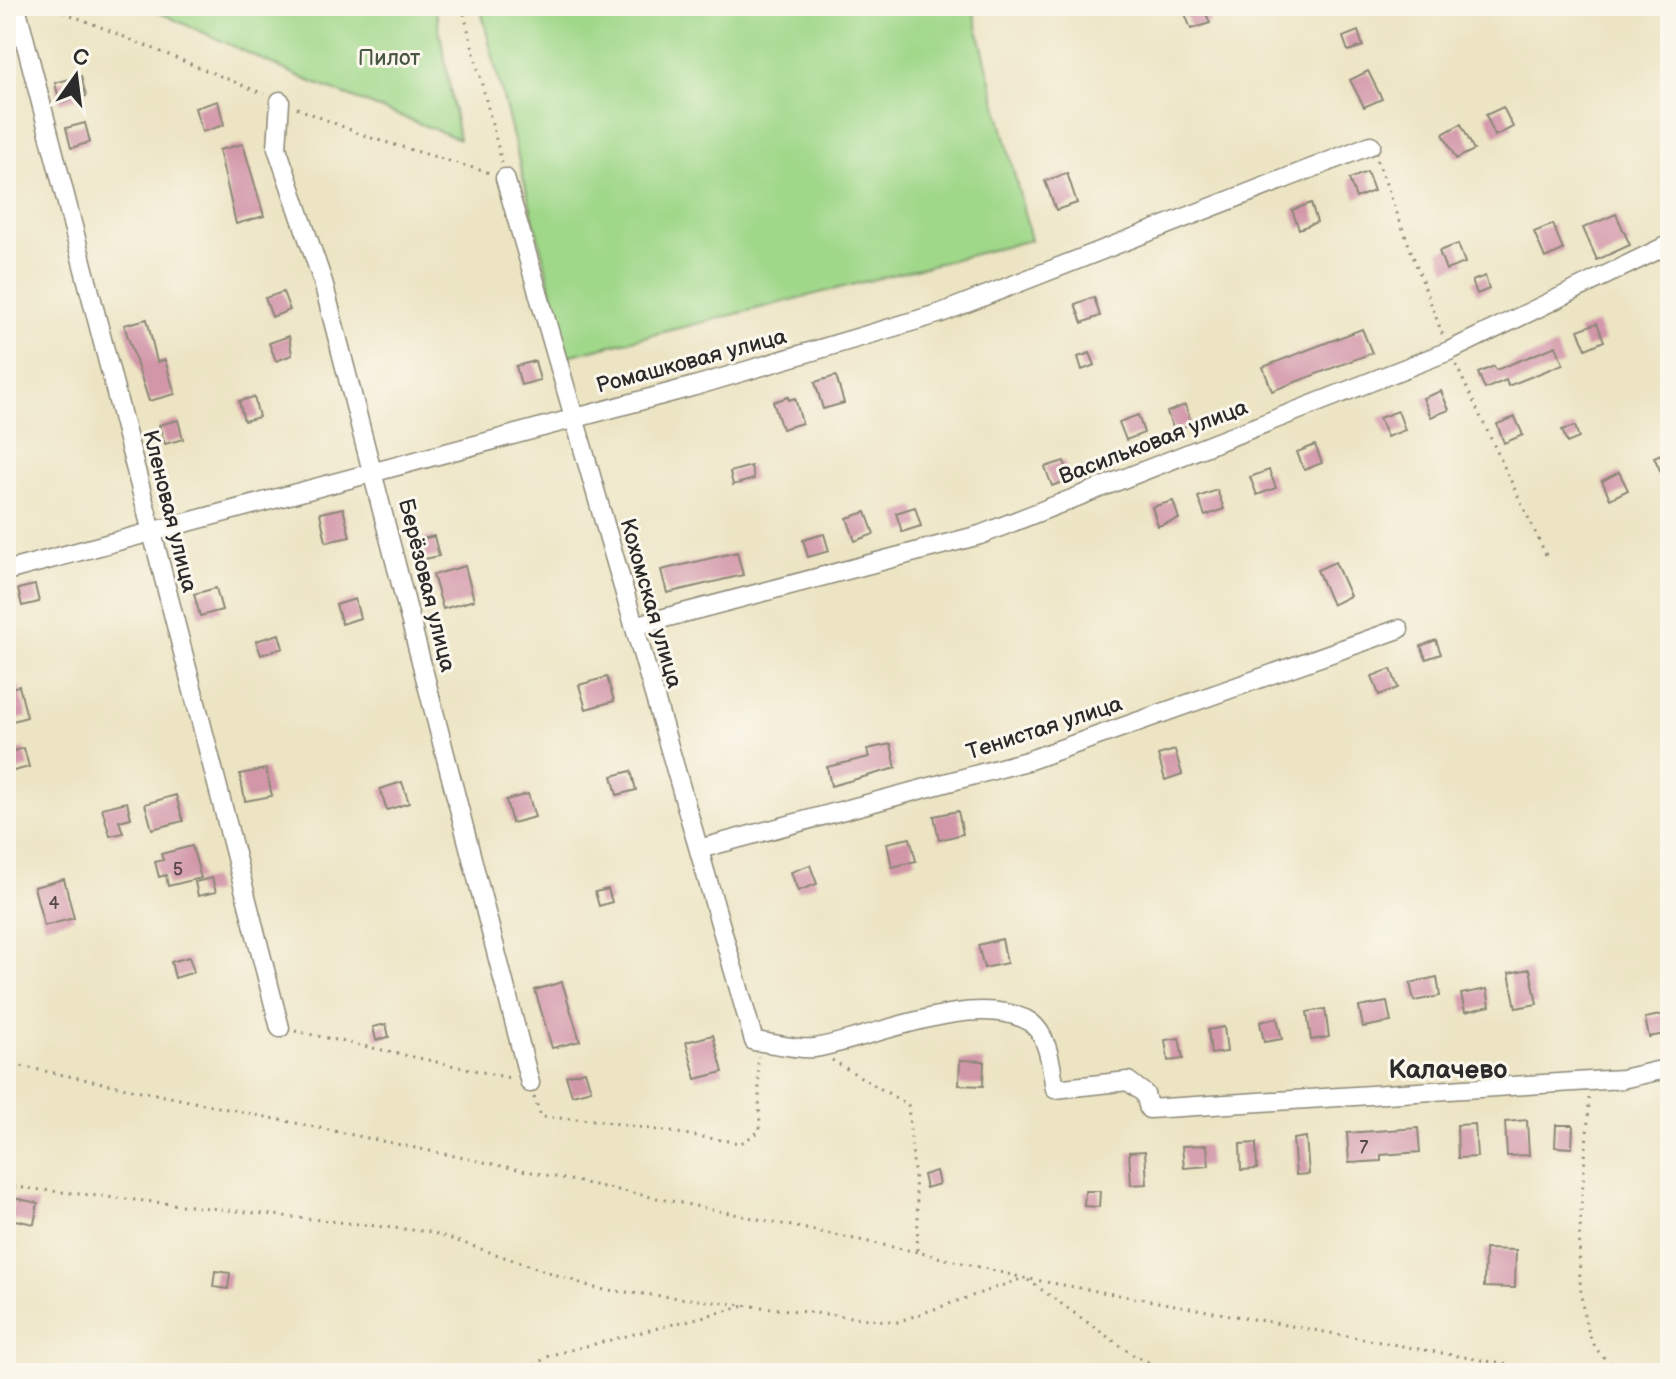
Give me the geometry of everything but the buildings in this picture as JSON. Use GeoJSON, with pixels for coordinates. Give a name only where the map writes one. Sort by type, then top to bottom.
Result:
{"type":"FeatureCollection","features":[{"type":"Feature","properties":{"kind":"street","name":"Кленовая улица"},"geometry":{"type":"LineString","coordinates":[[16,6],[280,1028]]}},
{"type":"Feature","properties":{"kind":"street","name":"Берёзовая улица"},"geometry":{"type":"LineString","coordinates":[[280,101],[277,148],[323,282],[530,1083]]}},
{"type":"Feature","properties":{"kind":"street","name":"Ромашковая улица"},"geometry":{"type":"LineString","coordinates":[[6,571],[573,416],[695,386],[941,313],[1371,145]]}},
{"type":"Feature","properties":{"kind":"street","name":"Кохомская улица"},"geometry":{"type":"LineString","coordinates":[[505,178],[754,1041]]}},
{"type":"Feature","properties":{"kind":"street","name":"Васильковая улица"},"geometry":{"type":"LineString","coordinates":[[634,626],[980,535],[1449,351],[1670,244]]}},
{"type":"Feature","properties":{"kind":"street","name":"Тенистая улица"},"geometry":{"type":"LineString","coordinates":[[699,849],[1027,761],[1399,629]]}},
{"type":"Feature","properties":{"kind":"street"},"geometry":{"type":"LineString","coordinates":[[754,1041],[811,1048],[959,1013],[1001,1013],[1026,1020],[1043,1037],[1055,1089],[1128,1081],[1145,1094],[1149,1109],[1590,1078],[1622,1079],[1670,1068]]}},
{"type":"Feature","properties":{"kind":"path"},"geometry":{"type":"LineString","coordinates":[[462,6],[505,178]]}},
{"type":"Feature","properties":{"kind":"path"},"geometry":{"type":"LineString","coordinates":[[280,1028],[530,1083],[541,1117],[594,1120],[741,1143],[760,1131],[760,1064],[754,1041]]}},
{"type":"Feature","properties":{"kind":"path"},"geometry":{"type":"LineString","coordinates":[[811,1048],[908,1105],[918,1215],[917,1252]]}},
{"type":"Feature","properties":{"kind":"path"},"geometry":{"type":"LineString","coordinates":[[6,1063],[917,1252],[1024,1278],[1553,1373]]}},
{"type":"Feature","properties":{"kind":"path"},"geometry":{"type":"LineString","coordinates":[[1590,1078],[1580,1256],[1584,1308],[1596,1348],[1623,1373]]}},
{"type":"Feature","properties":{"kind":"path"},"geometry":{"type":"LineString","coordinates":[[6,1186],[431,1232],[598,1289],[897,1322],[1024,1278]]}},
{"type":"Feature","properties":{"kind":"path"},"geometry":{"type":"LineString","coordinates":[[1024,1278],[1136,1357],[1177,1373]]}},
{"type":"Feature","properties":{"kind":"path"},"geometry":{"type":"LineString","coordinates":[[520,1373],[551,1355],[749,1305]]}},
{"type":"Feature","properties":{"kind":"green space","name":"Пилот"},"geometry":{"type":"Polygon","coordinates":[[[145,6],[435,6],[459,139],[307,80],[145,6]]]}},
{"type":"Feature","properties":{"kind":"green space"},"geometry":{"type":"Polygon","coordinates":[[[480,6],[972,6],[1031,240],[568,356],[480,6]]]}},
{"type":"Feature","properties":{"kind":"district","name":"Калачево"},"geometry":{"type":"Point","coordinates":[1448,1069]}}]}
